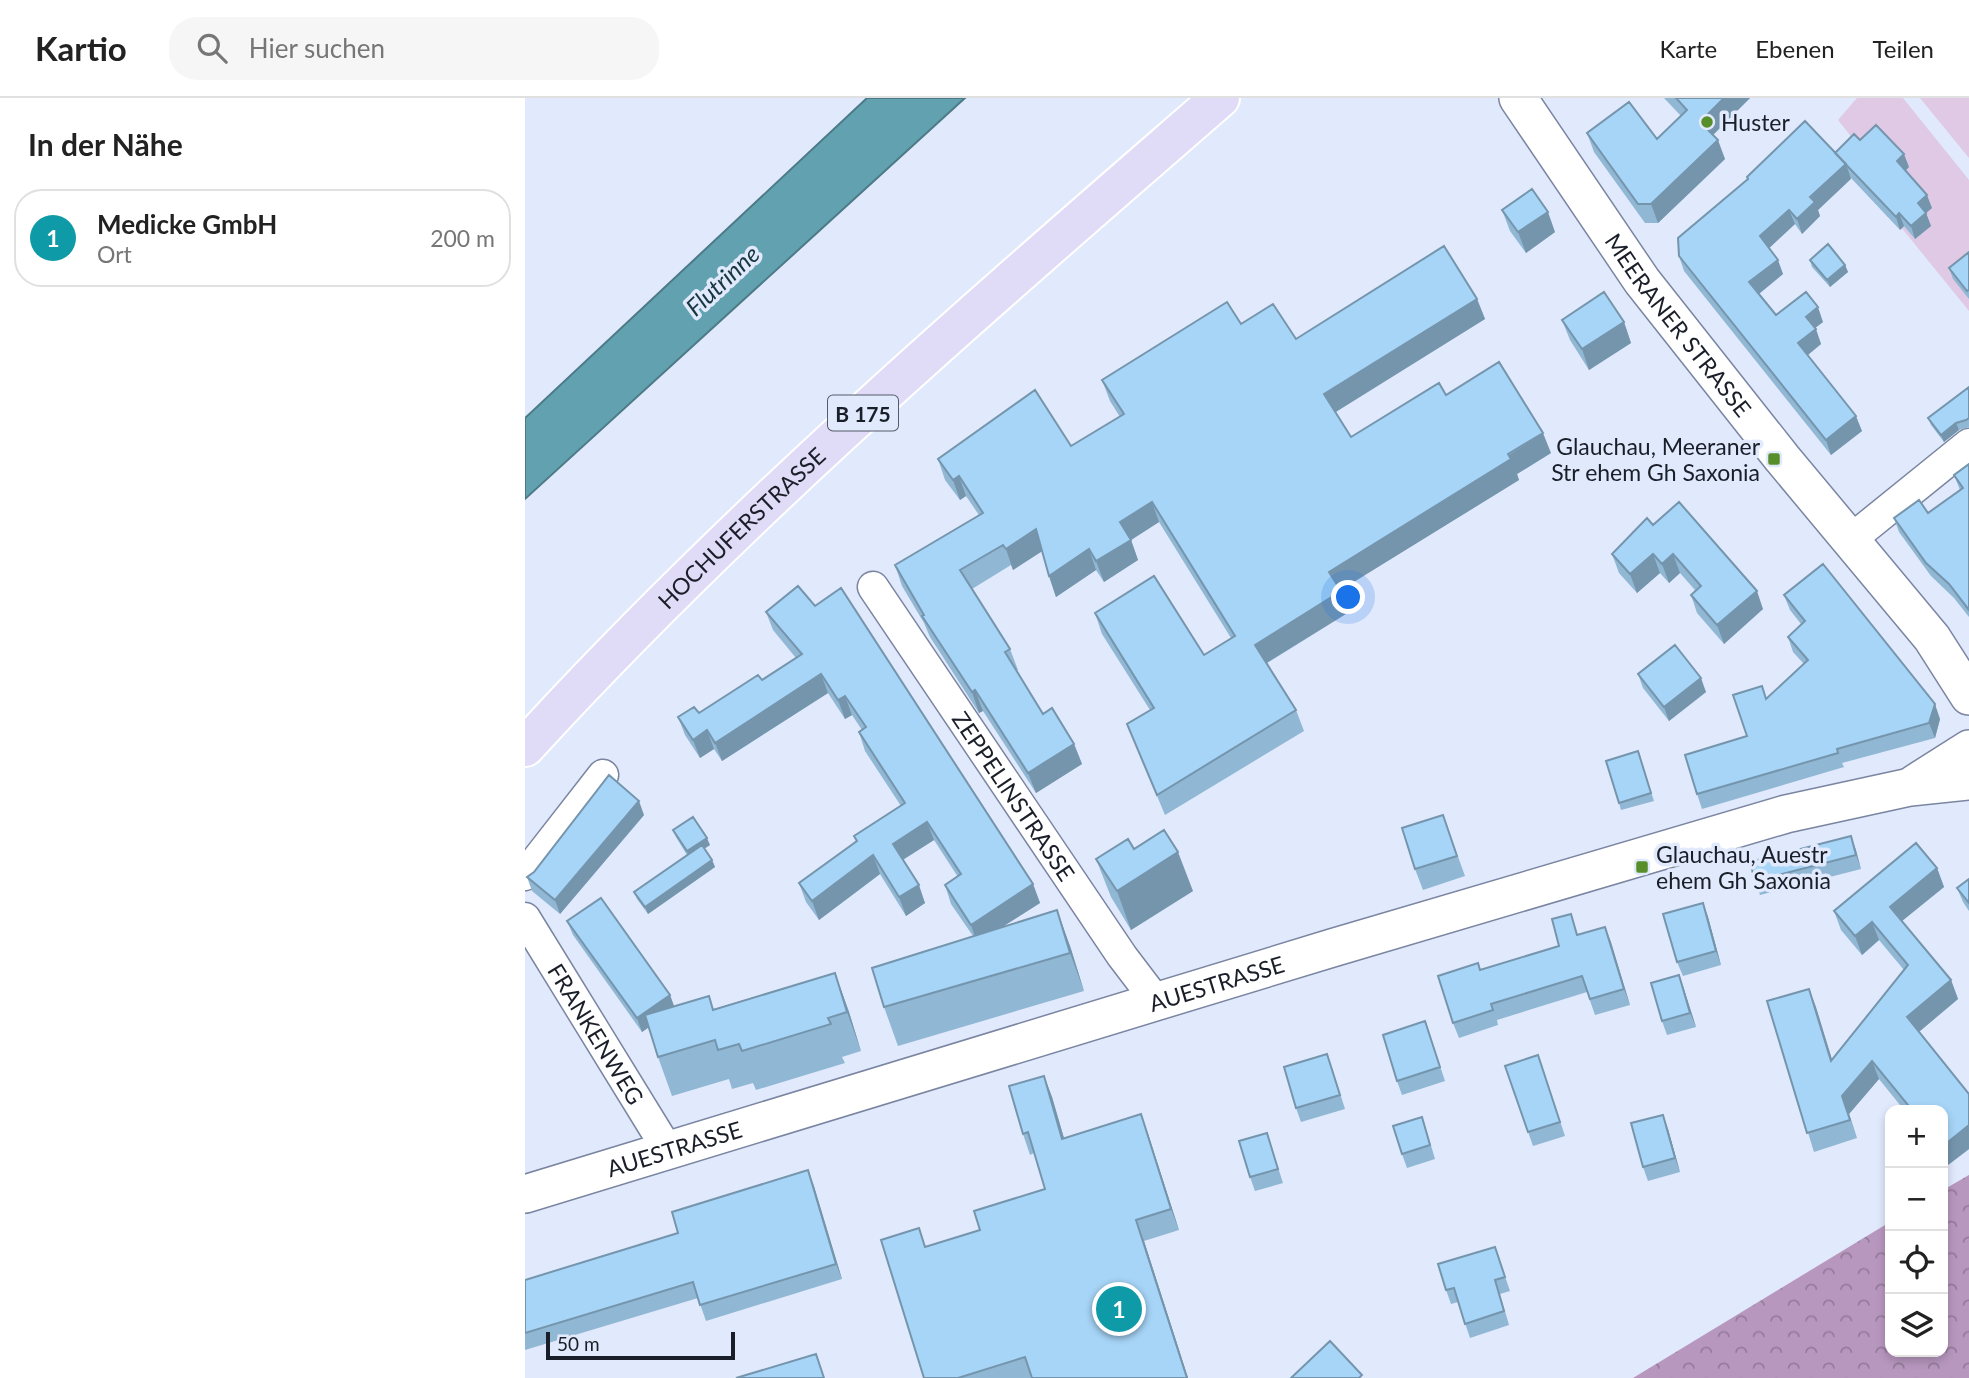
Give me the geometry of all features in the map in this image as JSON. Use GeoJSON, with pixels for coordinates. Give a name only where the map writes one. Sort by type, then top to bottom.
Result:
{"type":"FeatureCollection","features":[{"type":"Feature","properties":{"kind":"main road","name":"HOCHUFERSTRASSE"},"geometry":{"type":"LineString","coordinates":[[525,747],[600,665],[855,421],[1220,98]]}},
{"type":"Feature","properties":{"kind":"street","name":"MEERANER STRASSE"},"geometry":{"type":"LineString","coordinates":[[1518,98],[1642,281],[1849,541],[1932,638],[1969,696]]}},
{"type":"Feature","properties":{"kind":"street"},"geometry":{"type":"LineString","coordinates":[[1849,541],[1969,444]]}},
{"type":"Feature","properties":{"kind":"street","name":"ZEPPELINSTRASSE"},"geometry":{"type":"LineString","coordinates":[[873,587],[1122,956],[1157,1002]]}},
{"type":"Feature","properties":{"kind":"street","name":"MEERANER STRASSE"},"geometry":{"type":"LineString","coordinates":[[1932,638],[1969,659]]}},
{"type":"Feature","properties":{"kind":"street","name":"AUESTRASSE"},"geometry":{"type":"LineString","coordinates":[[1910,787],[1969,748]]}},
{"type":"Feature","properties":{"kind":"street"},"geometry":{"type":"LineString","coordinates":[[525,875],[603,775]]}},
{"type":"Feature","properties":{"kind":"street","name":"AUESTRASSE"},"geometry":{"type":"LineString","coordinates":[[525,1194],[1786,814],[1910,787],[1969,781]]}},
{"type":"Feature","properties":{"kind":"street","name":"FRANKENWEG"},"geometry":{"type":"LineString","coordinates":[[525,918],[669,1152]]}},
{"type":"Feature","properties":{"kind":"green space"},"geometry":{"type":"Polygon","coordinates":[[[1969,1175],[1969,1378],[1633,1378],[1885,1225],[1885,1357],[1948,1357],[1948,1187],[1969,1175]]]}},
{"type":"Feature","properties":{"kind":"shaded area"},"geometry":{"type":"Polygon","coordinates":[[[1857,98],[1903,98],[1969,180],[1969,311],[1875,195],[1865,154],[1838,120],[1857,98]]]}},
{"type":"Feature","properties":{"kind":"shaded area"},"geometry":{"type":"Polygon","coordinates":[[[1920,98],[1969,98],[1969,158],[1920,98]]]}},
{"type":"Feature","properties":{"kind":"water","name":"Flutrinne"},"geometry":{"type":"Polygon","coordinates":[[[867,98],[965,98],[525,499],[525,418],[867,98]]]}},
{"type":"Feature","properties":{"kind":"building"},"geometry":{"type":"Polygon","coordinates":[[[1676,98],[1724,98],[1700,122],[1718,140],[1651,204],[1638,204],[1587,133],[1629,102],[1657,139],[1687,110],[1676,98]]]}},
{"type":"Feature","properties":{"kind":"building"},"geometry":{"type":"Polygon","coordinates":[[[1805,121],[1846,164],[1810,197],[1815,202],[1797,219],[1789,210],[1760,236],[1778,260],[1749,282],[1776,315],[1806,292],[1818,307],[1806,317],[1816,329],[1798,343],[1856,416],[1826,440],[1679,256],[1678,238],[1748,179],[1747,177],[1805,121]]]}},
{"type":"Feature","properties":{"kind":"building"},"geometry":{"type":"Polygon","coordinates":[[[1876,125],[1904,154],[1897,161],[1927,195],[1918,203],[1926,213],[1911,226],[1899,213],[1896,217],[1835,153],[1854,134],[1860,140],[1876,125]]]}},
{"type":"Feature","properties":{"kind":"building"},"geometry":{"type":"Polygon","coordinates":[[[1532,189],[1548,212],[1518,232],[1502,210],[1532,189]]]}},
{"type":"Feature","properties":{"kind":"building"},"geometry":{"type":"Polygon","coordinates":[[[1828,244],[1845,265],[1827,280],[1810,260],[1828,244]]]}},
{"type":"Feature","properties":{"kind":"building"},"geometry":{"type":"Polygon","coordinates":[[[1444,246],[1477,299],[1324,394],[1351,437],[1439,383],[1446,395],[1499,362],[1543,433],[1508,454],[1511,459],[1329,572],[1341,591],[1255,645],[1296,710],[1157,795],[1127,724],[1154,708],[1095,613],[1154,576],[1204,655],[1235,636],[1152,502],[1120,522],[1131,540],[1096,561],[1089,549],[1049,576],[1036,529],[1006,549],[1003,545],[960,570],[1010,649],[1005,652],[1043,714],[1052,708],[1074,744],[1028,773],[975,690],[972,692],[922,616],[924,615],[895,565],[983,513],[959,476],[953,480],[938,459],[1035,390],[1071,446],[1124,414],[1102,380],[1227,302],[1241,324],[1273,304],[1296,339],[1444,246]]]}},
{"type":"Feature","properties":{"kind":"building"},"geometry":{"type":"Polygon","coordinates":[[[1969,252],[1969,290],[1967,291],[1949,268],[1969,252]]]}},
{"type":"Feature","properties":{"kind":"building"},"geometry":{"type":"Polygon","coordinates":[[[1604,292],[1624,322],[1582,349],[1562,320],[1604,292]]]}},
{"type":"Feature","properties":{"kind":"building"},"geometry":{"type":"Polygon","coordinates":[[[1969,387],[1969,418],[1956,423],[1941,435],[1928,418],[1969,387]]]}},
{"type":"Feature","properties":{"kind":"building"},"geometry":{"type":"Polygon","coordinates":[[[1969,464],[1969,610],[1949,584],[1926,563],[1894,518],[1919,500],[1928,513],[1963,488],[1954,475],[1969,464]]]}},
{"type":"Feature","properties":{"kind":"building"},"geometry":{"type":"Polygon","coordinates":[[[1679,502],[1757,591],[1717,625],[1691,595],[1701,586],[1673,554],[1662,564],[1653,554],[1630,574],[1612,554],[1647,518],[1653,525],[1679,502]]]}},
{"type":"Feature","properties":{"kind":"building"},"geometry":{"type":"Polygon","coordinates":[[[1823,564],[1935,704],[1929,723],[1697,794],[1685,755],[1747,736],[1733,695],[1762,686],[1766,699],[1808,660],[1788,637],[1805,621],[1784,595],[1823,564]]]}},
{"type":"Feature","properties":{"kind":"building"},"geometry":{"type":"Polygon","coordinates":[[[798,586],[815,606],[841,588],[1033,884],[971,925],[945,885],[961,874],[927,822],[893,844],[919,885],[899,897],[873,855],[812,901],[799,883],[857,841],[854,836],[905,803],[859,732],[866,727],[845,696],[838,700],[821,674],[715,743],[707,730],[693,740],[678,717],[694,707],[699,713],[758,675],[762,680],[802,654],[766,612],[798,586]]]}},
{"type":"Feature","properties":{"kind":"building"},"geometry":{"type":"Polygon","coordinates":[[[1675,645],[1701,678],[1664,707],[1638,674],[1675,645]]]}},
{"type":"Feature","properties":{"kind":"building"},"geometry":{"type":"Polygon","coordinates":[[[1638,751],[1651,793],[1619,803],[1606,761],[1638,751]]]}},
{"type":"Feature","properties":{"kind":"building"},"geometry":{"type":"Polygon","coordinates":[[[609,775],[639,801],[555,900],[527,877],[534,872],[609,775]]]}},
{"type":"Feature","properties":{"kind":"building"},"geometry":{"type":"Polygon","coordinates":[[[1443,815],[1457,856],[1415,869],[1402,828],[1443,815]]]}},
{"type":"Feature","properties":{"kind":"building"},"geometry":{"type":"Polygon","coordinates":[[[693,817],[707,838],[687,851],[673,830],[693,817]]]}},
{"type":"Feature","properties":{"kind":"building"},"geometry":{"type":"Polygon","coordinates":[[[1164,830],[1178,852],[1117,891],[1096,859],[1128,839],[1134,849],[1164,830]]]}},
{"type":"Feature","properties":{"kind":"building"},"geometry":{"type":"Polygon","coordinates":[[[1851,836],[1856,855],[1755,881],[1750,862],[1851,836]]]}},
{"type":"Feature","properties":{"kind":"building"},"geometry":{"type":"Polygon","coordinates":[[[1916,843],[1937,868],[1890,907],[1951,980],[1907,1017],[1969,1094],[1969,1125],[1948,1142],[1948,1105],[1908,1105],[1872,1061],[1842,1096],[1850,1120],[1807,1133],[1767,1001],[1809,989],[1831,1061],[1908,965],[1872,922],[1855,936],[1834,911],[1916,843]]]}},
{"type":"Feature","properties":{"kind":"building"},"geometry":{"type":"Polygon","coordinates":[[[702,845],[712,860],[645,907],[634,892],[702,845]]]}},
{"type":"Feature","properties":{"kind":"building"},"geometry":{"type":"Polygon","coordinates":[[[1969,879],[1969,903],[1957,888],[1969,879]]]}},
{"type":"Feature","properties":{"kind":"building"},"geometry":{"type":"Polygon","coordinates":[[[601,898],[670,995],[637,1018],[567,921],[601,898]]]}},
{"type":"Feature","properties":{"kind":"building"},"geometry":{"type":"Polygon","coordinates":[[[1703,903],[1716,951],[1677,962],[1663,914],[1703,903]]]}},
{"type":"Feature","properties":{"kind":"building"},"geometry":{"type":"Polygon","coordinates":[[[1057,910],[1070,953],[884,1007],[872,968],[1057,910]]]}},
{"type":"Feature","properties":{"kind":"building"},"geometry":{"type":"Polygon","coordinates":[[[1571,914],[1577,935],[1605,927],[1624,989],[1590,999],[1582,976],[1491,1004],[1493,1010],[1453,1023],[1438,976],[1478,963],[1480,970],[1559,946],[1552,919],[1571,914]]]}},
{"type":"Feature","properties":{"kind":"building"},"geometry":{"type":"Polygon","coordinates":[[[835,973],[847,1012],[828,1018],[831,1024],[742,1051],[739,1044],[718,1050],[715,1040],[658,1057],[645,1015],[709,996],[713,1010],[835,973]]]}},
{"type":"Feature","properties":{"kind":"building"},"geometry":{"type":"Polygon","coordinates":[[[1679,975],[1690,1013],[1662,1021],[1651,983],[1679,975]]]}},
{"type":"Feature","properties":{"kind":"building"},"geometry":{"type":"Polygon","coordinates":[[[1425,1021],[1440,1067],[1397,1081],[1383,1035],[1425,1021]]]}},
{"type":"Feature","properties":{"kind":"building"},"geometry":{"type":"Polygon","coordinates":[[[1327,1054],[1340,1095],[1296,1108],[1284,1067],[1327,1054]]]}},
{"type":"Feature","properties":{"kind":"building"},"geometry":{"type":"Polygon","coordinates":[[[1538,1055],[1560,1122],[1528,1132],[1505,1066],[1538,1055]]]}},
{"type":"Feature","properties":{"kind":"building"},"geometry":{"type":"Polygon","coordinates":[[[1044,1076],[1062,1139],[1141,1114],[1171,1209],[1136,1220],[1187,1378],[1032,1378],[1025,1357],[958,1378],[924,1378],[881,1240],[919,1228],[925,1247],[980,1230],[974,1211],[1045,1189],[1028,1132],[1023,1134],[1009,1086],[1044,1076]]]}},
{"type":"Feature","properties":{"kind":"building"},"geometry":{"type":"Polygon","coordinates":[[[1663,1115],[1675,1158],[1643,1167],[1631,1123],[1663,1115]]]}},
{"type":"Feature","properties":{"kind":"building"},"geometry":{"type":"Polygon","coordinates":[[[1422,1117],[1430,1145],[1402,1154],[1393,1126],[1422,1117]]]}},
{"type":"Feature","properties":{"kind":"building"},"geometry":{"type":"Polygon","coordinates":[[[1267,1133],[1278,1169],[1250,1177],[1239,1141],[1267,1133]]]}},
{"type":"Feature","properties":{"kind":"building"},"geometry":{"type":"Polygon","coordinates":[[[808,1170],[836,1264],[700,1305],[693,1282],[525,1333],[525,1280],[678,1233],[672,1212],[808,1170]]]}},
{"type":"Feature","properties":{"kind":"building"},"geometry":{"type":"Polygon","coordinates":[[[1495,1247],[1505,1277],[1495,1280],[1504,1311],[1465,1324],[1454,1288],[1446,1290],[1438,1264],[1495,1247]]]}},
{"type":"Feature","properties":{"kind":"building"},"geometry":{"type":"Polygon","coordinates":[[[1330,1341],[1362,1375],[1359,1378],[1291,1378],[1330,1341]]]}},
{"type":"Feature","properties":{"kind":"building"},"geometry":{"type":"Polygon","coordinates":[[[816,1354],[824,1378],[736,1378],[816,1354]]]}},
{"type":"Feature","properties":{"kind":"place","name":"Huster"},"geometry":{"type":"Point","coordinates":[1707,122]}},
{"type":"Feature","properties":{"kind":"place","name":"Glauchau, Meeraner Str ehem Gh Saxonia"},"geometry":{"type":"Point","coordinates":[1774,459]}},
{"type":"Feature","properties":{"kind":"place","name":"Glauchau, Auestr ehem Gh Saxonia"},"geometry":{"type":"Point","coordinates":[1642,867]}},
{"type":"Feature","properties":{"kind":"place","name":"Medicke GmbH"},"geometry":{"type":"Point","coordinates":[1119,1309]}}]}
